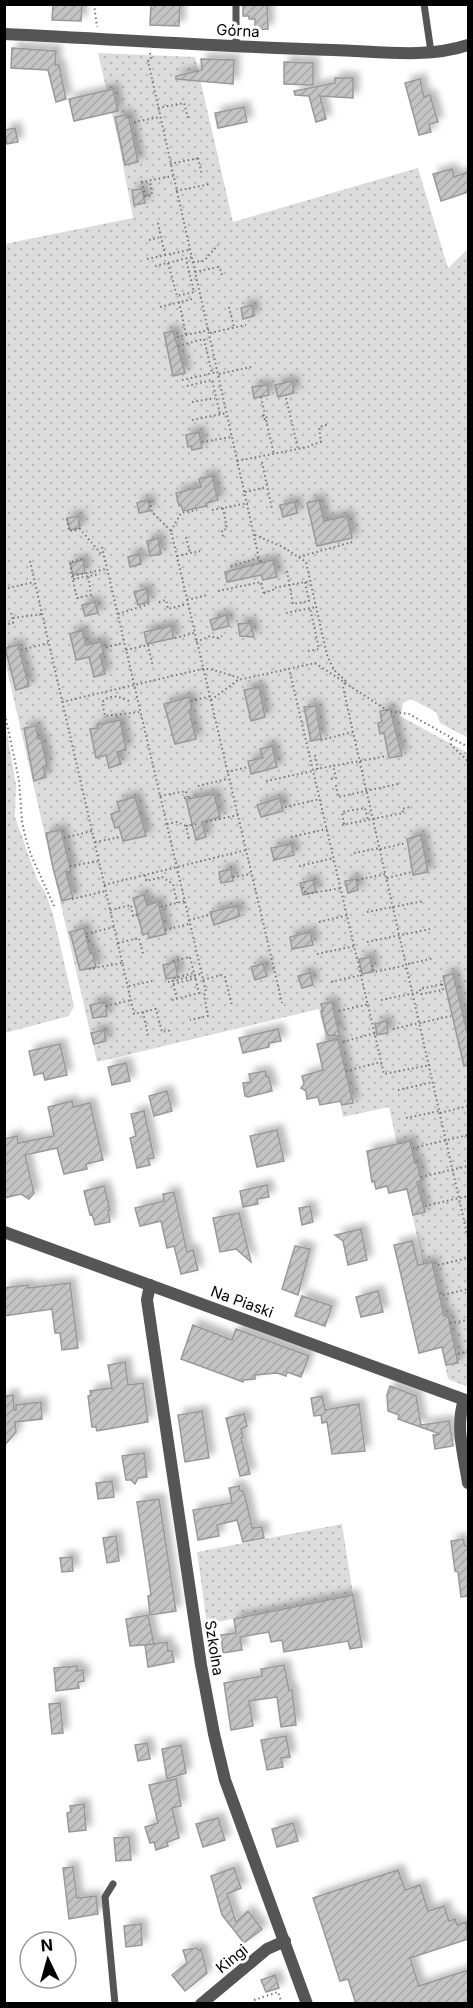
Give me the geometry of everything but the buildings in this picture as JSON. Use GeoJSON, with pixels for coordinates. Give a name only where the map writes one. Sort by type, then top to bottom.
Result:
{"type":"FeatureCollection","features":[{"type":"Feature","properties":{"kind":"street","name":"Górna"},"geometry":{"type":"LineString","coordinates":[[4,34],[236,47],[431,52],[446,51],[468,45]]}},
{"type":"Feature","properties":{"kind":"street","name":"Na Piaski"},"geometry":{"type":"LineString","coordinates":[[4,1232],[466,1401]]}},
{"type":"Feature","properties":{"kind":"street","name":"Szkolna"},"geometry":{"type":"LineString","coordinates":[[150,1285],[147,1300],[150,1322],[199,1654],[214,1734],[225,1780],[307,2004]]}},
{"type":"Feature","properties":{"kind":"street"},"geometry":{"type":"LineString","coordinates":[[466,1401],[461,1409],[460,1426],[468,1483]]}},
{"type":"Feature","properties":{"kind":"street","name":"Kingi"},"geometry":{"type":"LineString","coordinates":[[201,2004],[267,1950],[285,1941]]}},
{"type":"Feature","properties":{"kind":"lane"},"geometry":{"type":"LineString","coordinates":[[236,4],[236,47]]}},
{"type":"Feature","properties":{"kind":"lane"},"geometry":{"type":"LineString","coordinates":[[424,4],[431,52]]}},
{"type":"Feature","properties":{"kind":"lane"},"geometry":{"type":"LineString","coordinates":[[113,1884],[105,1897],[115,2004]]}},
{"type":"Feature","properties":{"kind":"path"},"geometry":{"type":"LineString","coordinates":[[94,4],[98,39]]}},
{"type":"Feature","properties":{"kind":"path"},"geometry":{"type":"LineString","coordinates":[[151,41],[151,60],[148,61],[260,563]]}},
{"type":"Feature","properties":{"kind":"path"},"geometry":{"type":"LineString","coordinates":[[158,108],[184,103],[188,118]]}},
{"type":"Feature","properties":{"kind":"path"},"geometry":{"type":"LineString","coordinates":[[134,122],[160,117]]}},
{"type":"Feature","properties":{"kind":"path"},"geometry":{"type":"LineString","coordinates":[[170,164],[199,158],[202,175]]}},
{"type":"Feature","properties":{"kind":"path"},"geometry":{"type":"LineString","coordinates":[[150,181],[152,195],[145,196],[142,182],[173,176]]}},
{"type":"Feature","properties":{"kind":"path"},"geometry":{"type":"LineString","coordinates":[[176,191],[210,184]]}},
{"type":"Feature","properties":{"kind":"path"},"geometry":{"type":"LineString","coordinates":[[158,223],[165,255]]}},
{"type":"Feature","properties":{"kind":"path"},"geometry":{"type":"LineString","coordinates":[[149,240],[161,237]]}},
{"type":"Feature","properties":{"kind":"path"},"geometry":{"type":"LineString","coordinates":[[193,262],[204,261],[218,245]]}},
{"type":"Feature","properties":{"kind":"path"},"geometry":{"type":"LineString","coordinates":[[147,259],[190,250]]}},
{"type":"Feature","properties":{"kind":"path"},"geometry":{"type":"LineString","coordinates":[[154,266],[192,257]]}},
{"type":"Feature","properties":{"kind":"path"},"geometry":{"type":"LineString","coordinates":[[168,263],[177,296],[194,292],[186,259]]}},
{"type":"Feature","properties":{"kind":"path"},"geometry":{"type":"LineString","coordinates":[[195,272],[218,267],[222,276]]}},
{"type":"Feature","properties":{"kind":"path"},"geometry":{"type":"LineString","coordinates":[[160,307],[192,299]]}},
{"type":"Feature","properties":{"kind":"path"},"geometry":{"type":"LineString","coordinates":[[179,302],[186,335]]}},
{"type":"Feature","properties":{"kind":"path"},"geometry":{"type":"LineString","coordinates":[[229,307],[234,327]]}},
{"type":"Feature","properties":{"kind":"path"},"geometry":{"type":"LineString","coordinates":[[177,338],[246,325]]}},
{"type":"Feature","properties":{"kind":"path"},"geometry":{"type":"LineString","coordinates":[[177,346],[204,339],[212,373]]}},
{"type":"Feature","properties":{"kind":"path"},"geometry":{"type":"LineString","coordinates":[[182,380],[251,367]]}},
{"type":"Feature","properties":{"kind":"path"},"geometry":{"type":"LineString","coordinates":[[188,386],[212,380],[220,414]]}},
{"type":"Feature","properties":{"kind":"path"},"geometry":{"type":"LineString","coordinates":[[192,402],[216,398]]}},
{"type":"Feature","properties":{"kind":"path"},"geometry":{"type":"LineString","coordinates":[[261,398],[265,414],[262,417],[266,420],[274,454]]}},
{"type":"Feature","properties":{"kind":"path"},"geometry":{"type":"LineString","coordinates":[[286,398],[298,449]]}},
{"type":"Feature","properties":{"kind":"path"},"geometry":{"type":"LineString","coordinates":[[192,420],[227,412]]}},
{"type":"Feature","properties":{"kind":"path"},"geometry":{"type":"LineString","coordinates":[[237,461],[321,442],[319,427],[329,424]]}},
{"type":"Feature","properties":{"kind":"path"},"geometry":{"type":"LineString","coordinates":[[202,442],[232,437]]}},
{"type":"Feature","properties":{"kind":"path"},"geometry":{"type":"LineString","coordinates":[[262,462],[272,509]]}},
{"type":"Feature","properties":{"kind":"path"},"geometry":{"type":"LineString","coordinates":[[245,492],[267,487]]}},
{"type":"Feature","properties":{"kind":"path"},"geometry":{"type":"LineString","coordinates":[[150,501],[152,512],[171,531],[282,1003]]}},
{"type":"Feature","properties":{"kind":"path"},"geometry":{"type":"LineString","coordinates":[[212,510],[248,503]]}},
{"type":"Feature","properties":{"kind":"path"},"geometry":{"type":"LineString","coordinates":[[223,508],[227,529],[222,530],[223,538]]}},
{"type":"Feature","properties":{"kind":"path"},"geometry":{"type":"LineString","coordinates":[[171,531],[181,513],[196,510]]}},
{"type":"Feature","properties":{"kind":"path"},"geometry":{"type":"LineString","coordinates":[[67,519],[69,531],[80,529],[103,556]]}},
{"type":"Feature","properties":{"kind":"path"},"geometry":{"type":"LineString","coordinates":[[255,535],[283,547],[306,562],[327,656],[339,676],[388,711],[409,714],[468,747]]}},
{"type":"Feature","properties":{"kind":"path"},"geometry":{"type":"LineString","coordinates":[[186,537],[190,553]]}},
{"type":"Feature","properties":{"kind":"path"},"geometry":{"type":"LineString","coordinates":[[299,557],[352,542]]}},
{"type":"Feature","properties":{"kind":"path"},"geometry":{"type":"LineString","coordinates":[[102,547],[206,992],[204,995],[208,1016],[190,1020]]}},
{"type":"Feature","properties":{"kind":"path"},"geometry":{"type":"LineString","coordinates":[[177,556],[200,551]]}},
{"type":"Feature","properties":{"kind":"path"},"geometry":{"type":"LineString","coordinates":[[231,566],[259,558]]}},
{"type":"Feature","properties":{"kind":"path"},"geometry":{"type":"LineString","coordinates":[[82,559],[70,562],[77,598],[91,595],[88,574]]}},
{"type":"Feature","properties":{"kind":"path"},"geometry":{"type":"LineString","coordinates":[[30,561],[134,1014],[156,1009],[162,1032],[172,1030]]}},
{"type":"Feature","properties":{"kind":"path"},"geometry":{"type":"LineString","coordinates":[[73,578],[106,568]]}},
{"type":"Feature","properties":{"kind":"path"},"geometry":{"type":"LineString","coordinates":[[287,571],[293,604],[309,601],[305,582]]}},
{"type":"Feature","properties":{"kind":"path"},"geometry":{"type":"LineString","coordinates":[[88,574],[100,574]]}},
{"type":"Feature","properties":{"kind":"path"},"geometry":{"type":"LineString","coordinates":[[218,591],[261,582],[264,594],[273,588],[311,581]]}},
{"type":"Feature","properties":{"kind":"path"},"geometry":{"type":"LineString","coordinates":[[8,588],[34,582]]}},
{"type":"Feature","properties":{"kind":"path"},"geometry":{"type":"LineString","coordinates":[[159,602],[166,600],[168,609],[207,596]]}},
{"type":"Feature","properties":{"kind":"path"},"geometry":{"type":"LineString","coordinates":[[117,614],[149,604]]}},
{"type":"Feature","properties":{"kind":"path"},"geometry":{"type":"LineString","coordinates":[[286,613],[316,607]]}},
{"type":"Feature","properties":{"kind":"path"},"geometry":{"type":"LineString","coordinates":[[309,651],[319,649],[310,608]]}},
{"type":"Feature","properties":{"kind":"path"},"geometry":{"type":"LineString","coordinates":[[4,625],[13,623],[11,611]]}},
{"type":"Feature","properties":{"kind":"path"},"geometry":{"type":"LineString","coordinates":[[13,618],[42,614]]}},
{"type":"Feature","properties":{"kind":"path"},"geometry":{"type":"LineString","coordinates":[[175,638],[194,633]]}},
{"type":"Feature","properties":{"kind":"path"},"geometry":{"type":"LineString","coordinates":[[196,642],[210,636],[217,638],[222,636]]}},
{"type":"Feature","properties":{"kind":"path"},"geometry":{"type":"LineString","coordinates":[[21,650],[48,643]]}},
{"type":"Feature","properties":{"kind":"path"},"geometry":{"type":"LineString","coordinates":[[106,647],[124,643]]}},
{"type":"Feature","properties":{"kind":"path"},"geometry":{"type":"LineString","coordinates":[[126,650],[148,645],[153,667]]}},
{"type":"Feature","properties":{"kind":"path"},"geometry":{"type":"LineString","coordinates":[[191,701],[211,698],[243,678],[315,663],[360,692]]}},
{"type":"Feature","properties":{"kind":"path"},"geometry":{"type":"LineString","coordinates":[[289,668],[316,770]]}},
{"type":"Feature","properties":{"kind":"path"},"geometry":{"type":"LineString","coordinates":[[62,702],[202,669],[243,678]]}},
{"type":"Feature","properties":{"kind":"path"},"geometry":{"type":"LineString","coordinates":[[345,683],[353,732],[468,1238]]}},
{"type":"Feature","properties":{"kind":"path"},"geometry":{"type":"LineString","coordinates":[[129,701],[118,696],[106,699],[102,702],[105,716],[139,712]]}},
{"type":"Feature","properties":{"kind":"path"},"geometry":{"type":"LineString","coordinates":[[4,710],[19,780],[25,836],[54,906]]}},
{"type":"Feature","properties":{"kind":"path"},"geometry":{"type":"LineString","coordinates":[[321,740],[353,732]]}},
{"type":"Feature","properties":{"kind":"path"},"geometry":{"type":"LineString","coordinates":[[452,738],[451,745],[468,761]]}},
{"type":"Feature","properties":{"kind":"path"},"geometry":{"type":"LineString","coordinates":[[315,755],[320,800],[384,1074],[430,1065]]}},
{"type":"Feature","properties":{"kind":"path"},"geometry":{"type":"LineString","coordinates":[[266,781],[387,756]]}},
{"type":"Feature","properties":{"kind":"path"},"geometry":{"type":"LineString","coordinates":[[331,779],[336,778],[333,766]]}},
{"type":"Feature","properties":{"kind":"path"},"geometry":{"type":"LineString","coordinates":[[227,772],[248,767]]}},
{"type":"Feature","properties":{"kind":"path"},"geometry":{"type":"LineString","coordinates":[[198,786],[229,779]]}},
{"type":"Feature","properties":{"kind":"path"},"geometry":{"type":"LineString","coordinates":[[336,785],[338,797],[398,784]]}},
{"type":"Feature","properties":{"kind":"path"},"geometry":{"type":"LineString","coordinates":[[160,796],[186,791],[187,797]]}},
{"type":"Feature","properties":{"kind":"path"},"geometry":{"type":"LineString","coordinates":[[285,807],[320,800]]}},
{"type":"Feature","properties":{"kind":"path"},"geometry":{"type":"LineString","coordinates":[[368,820],[365,808],[342,812],[344,825],[403,813],[402,809],[410,807]]}},
{"type":"Feature","properties":{"kind":"path"},"geometry":{"type":"LineString","coordinates":[[206,822],[237,815]]}},
{"type":"Feature","properties":{"kind":"path"},"geometry":{"type":"LineString","coordinates":[[167,824],[177,822],[186,826],[197,824]]}},
{"type":"Feature","properties":{"kind":"path"},"geometry":{"type":"LineString","coordinates":[[186,826],[189,840]]}},
{"type":"Feature","properties":{"kind":"path"},"geometry":{"type":"LineString","coordinates":[[291,837],[327,829]]}},
{"type":"Feature","properties":{"kind":"path"},"geometry":{"type":"LineString","coordinates":[[64,838],[92,831]]}},
{"type":"Feature","properties":{"kind":"path"},"geometry":{"type":"LineString","coordinates":[[94,842],[121,837]]}},
{"type":"Feature","properties":{"kind":"path"},"geometry":{"type":"LineString","coordinates":[[354,853],[406,843]]}},
{"type":"Feature","properties":{"kind":"path"},"geometry":{"type":"LineString","coordinates":[[104,885],[246,850]]}},
{"type":"Feature","properties":{"kind":"path"},"geometry":{"type":"LineString","coordinates":[[299,866],[334,858]]}},
{"type":"Feature","properties":{"kind":"path"},"geometry":{"type":"LineString","coordinates":[[70,866],[99,861]]}},
{"type":"Feature","properties":{"kind":"path"},"geometry":{"type":"LineString","coordinates":[[357,880],[412,872]]}},
{"type":"Feature","properties":{"kind":"path"},"geometry":{"type":"LineString","coordinates":[[233,877],[251,874]]}},
{"type":"Feature","properties":{"kind":"path"},"geometry":{"type":"LineString","coordinates":[[145,875],[146,881],[162,878],[173,884],[177,903]]}},
{"type":"Feature","properties":{"kind":"path"},"geometry":{"type":"LineString","coordinates":[[303,887],[306,894],[341,888]]}},
{"type":"Feature","properties":{"kind":"path"},"geometry":{"type":"LineString","coordinates":[[72,899],[106,891]]}},
{"type":"Feature","properties":{"kind":"path"},"geometry":{"type":"LineString","coordinates":[[161,907],[185,901]]}},
{"type":"Feature","properties":{"kind":"path"},"geometry":{"type":"LineString","coordinates":[[368,912],[424,901]]}},
{"type":"Feature","properties":{"kind":"path"},"geometry":{"type":"LineString","coordinates":[[110,909],[131,905],[133,916],[141,914]]}},
{"type":"Feature","properties":{"kind":"path"},"geometry":{"type":"LineString","coordinates":[[165,930],[209,915]]}},
{"type":"Feature","properties":{"kind":"path"},"geometry":{"type":"LineString","coordinates":[[319,922],[348,915]]}},
{"type":"Feature","properties":{"kind":"path"},"geometry":{"type":"LineString","coordinates":[[89,942],[86,934],[114,927]]}},
{"type":"Feature","properties":{"kind":"path"},"geometry":{"type":"LineString","coordinates":[[367,942],[430,929]]}},
{"type":"Feature","properties":{"kind":"path"},"geometry":{"type":"LineString","coordinates":[[118,943],[139,938],[143,954]]}},
{"type":"Feature","properties":{"kind":"path"},"geometry":{"type":"LineString","coordinates":[[317,954],[355,946]]}},
{"type":"Feature","properties":{"kind":"path"},"geometry":{"type":"LineString","coordinates":[[172,1000],[199,993],[190,957],[173,961]]}},
{"type":"Feature","properties":{"kind":"path"},"geometry":{"type":"LineString","coordinates":[[372,965],[374,972],[434,958]]}},
{"type":"Feature","properties":{"kind":"path"},"geometry":{"type":"LineString","coordinates":[[89,969],[122,963]]}},
{"type":"Feature","properties":{"kind":"path"},"geometry":{"type":"LineString","coordinates":[[168,982],[173,983],[201,974]]}},
{"type":"Feature","properties":{"kind":"path"},"geometry":{"type":"LineString","coordinates":[[203,980],[221,975],[225,977],[232,1006]]}},
{"type":"Feature","properties":{"kind":"path"},"geometry":{"type":"LineString","coordinates":[[331,982],[361,975]]}},
{"type":"Feature","properties":{"kind":"path"},"geometry":{"type":"LineString","coordinates":[[128,986],[153,981]]}},
{"type":"Feature","properties":{"kind":"path"},"geometry":{"type":"LineString","coordinates":[[173,983],[177,999]]}},
{"type":"Feature","properties":{"kind":"path"},"geometry":{"type":"LineString","coordinates":[[381,1000],[414,994],[420,992],[420,989],[442,984],[443,990],[421,994],[420,992]]}},
{"type":"Feature","properties":{"kind":"path"},"geometry":{"type":"LineString","coordinates":[[106,1005],[131,1000]]}},
{"type":"Feature","properties":{"kind":"path"},"geometry":{"type":"LineString","coordinates":[[339,1011],[369,1004]]}},
{"type":"Feature","properties":{"kind":"path"},"geometry":{"type":"LineString","coordinates":[[143,1012],[148,1035]]}},
{"type":"Feature","properties":{"kind":"path"},"geometry":{"type":"LineString","coordinates":[[393,1029],[451,1016]]}},
{"type":"Feature","properties":{"kind":"path"},"geometry":{"type":"LineString","coordinates":[[343,1042],[375,1034]]}},
{"type":"Feature","properties":{"kind":"path"},"geometry":{"type":"LineString","coordinates":[[346,1071],[381,1062]]}},
{"type":"Feature","properties":{"kind":"path"},"geometry":{"type":"LineString","coordinates":[[398,1090],[434,1082]]}},
{"type":"Feature","properties":{"kind":"path"},"geometry":{"type":"LineString","coordinates":[[406,1118],[468,1106]]}},
{"type":"Feature","properties":{"kind":"path"},"geometry":{"type":"LineString","coordinates":[[412,1148],[468,1135]]}},
{"type":"Feature","properties":{"kind":"path"},"geometry":{"type":"LineString","coordinates":[[421,1177],[468,1166]]}},
{"type":"Feature","properties":{"kind":"path"},"geometry":{"type":"LineString","coordinates":[[425,1206],[468,1197]]}},
{"type":"Feature","properties":{"kind":"path"},"geometry":{"type":"LineString","coordinates":[[438,1265],[468,1258]]}},
{"type":"Feature","properties":{"kind":"path"},"geometry":{"type":"LineString","coordinates":[[443,1294],[468,1289]]}},
{"type":"Feature","properties":{"kind":"path"},"geometry":{"type":"LineString","coordinates":[[450,1323],[468,1320]]}},
{"type":"Feature","properties":{"kind":"path"},"geometry":{"type":"LineString","coordinates":[[458,1354],[468,1352]]}},
{"type":"Feature","properties":{"kind":"path"},"geometry":{"type":"LineString","coordinates":[[254,2000],[278,1992],[282,2004]]}},
{"type":"Feature","properties":{"kind":"shaded area"},"geometry":{"type":"Polygon","coordinates":[[[98,53],[195,57],[233,222],[418,168],[448,268],[468,249],[468,738],[440,723],[436,712],[411,699],[403,703],[400,716],[468,753],[468,1387],[448,1379],[389,1107],[343,1117],[319,1009],[97,1062],[5,661],[4,244],[133,218],[98,53]]]}},
{"type":"Feature","properties":{"kind":"shaded area"},"geometry":{"type":"Polygon","coordinates":[[[5,721],[16,785],[15,817],[37,879],[45,892],[53,914],[74,1006],[69,1016],[5,1033],[5,721]]]}},
{"type":"Feature","properties":{"kind":"shaded area"},"geometry":{"type":"Polygon","coordinates":[[[342,1524],[353,1595],[207,1624],[197,1552],[342,1524]]]}}]}
